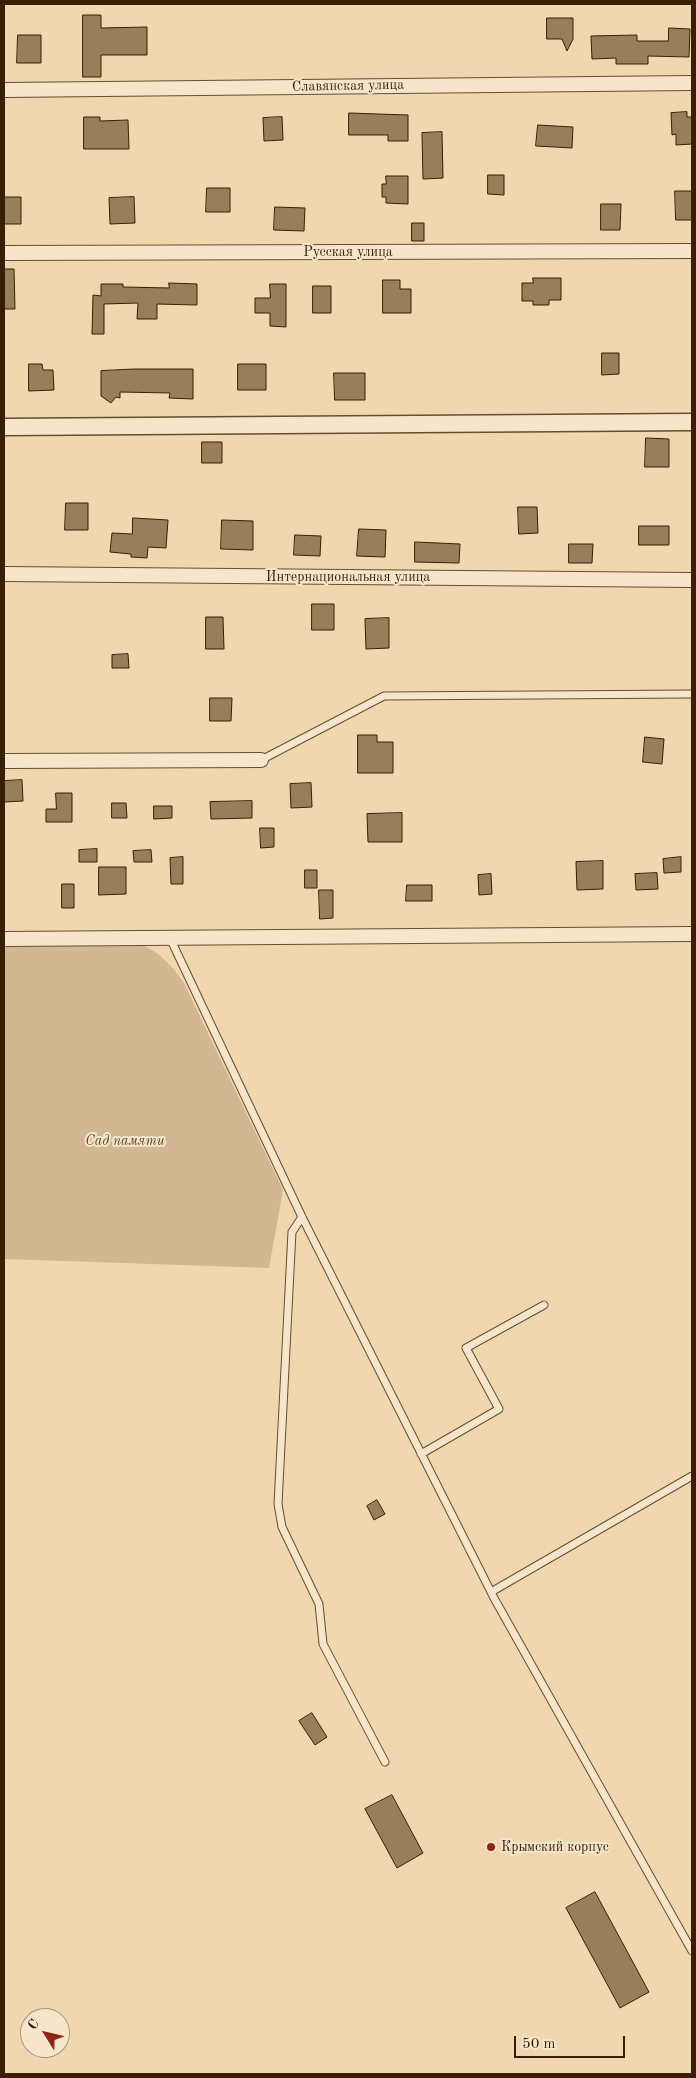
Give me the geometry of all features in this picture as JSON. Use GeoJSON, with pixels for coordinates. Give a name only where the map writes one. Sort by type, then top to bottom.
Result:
{"type":"FeatureCollection","features":[{"type":"Feature","properties":{"kind":"street","name":"Славянская улица"},"geometry":{"type":"LineString","coordinates":[[4,90],[692,83]]}},
{"type":"Feature","properties":{"kind":"street","name":"Русская улица"},"geometry":{"type":"LineString","coordinates":[[4,253],[692,251]]}},
{"type":"Feature","properties":{"kind":"street"},"geometry":{"type":"LineString","coordinates":[[4,427],[692,422]]}},
{"type":"Feature","properties":{"kind":"street","name":"Интернациональная улица"},"geometry":{"type":"LineString","coordinates":[[4,574],[692,580]]}},
{"type":"Feature","properties":{"kind":"street"},"geometry":{"type":"LineString","coordinates":[[4,761],[261,760]]}},
{"type":"Feature","properties":{"kind":"street"},"geometry":{"type":"LineString","coordinates":[[4,939],[692,934]]}},
{"type":"Feature","properties":{"kind":"lane"},"geometry":{"type":"LineString","coordinates":[[261,760],[384,696],[692,694]]}},
{"type":"Feature","properties":{"kind":"lane"},"geometry":{"type":"LineString","coordinates":[[170,938],[302,1217],[491,1592],[692,1951]]}},
{"type":"Feature","properties":{"kind":"lane"},"geometry":{"type":"LineString","coordinates":[[302,1217],[292,1232],[278,1504],[282,1527],[319,1604],[323,1644],[384,1762]]}},
{"type":"Feature","properties":{"kind":"lane"},"geometry":{"type":"LineString","coordinates":[[421,1454],[500,1409],[466,1348],[544,1305]]}},
{"type":"Feature","properties":{"kind":"lane"},"geometry":{"type":"LineString","coordinates":[[491,1592],[692,1476]]}},
{"type":"Feature","properties":{"kind":"green space","name":"Сад памяти"},"geometry":{"type":"Polygon","coordinates":[[[142,945],[166,961],[184,983],[283,1190],[269,1268],[4,1259],[4,947],[142,945]]]}},
{"type":"Feature","properties":{"kind":"building"},"geometry":{"type":"Polygon","coordinates":[[[83,15],[101,15],[101,28],[147,27],[147,55],[101,55],[101,77],[83,77],[83,15]]]}},
{"type":"Feature","properties":{"kind":"building"},"geometry":{"type":"Polygon","coordinates":[[[547,18],[573,18],[573,39],[567,51],[562,39],[547,39],[547,18]]]}},
{"type":"Feature","properties":{"kind":"building"},"geometry":{"type":"Polygon","coordinates":[[[669,28],[690,29],[689,57],[648,56],[648,64],[616,64],[616,58],[592,59],[591,36],[637,35],[637,41],[668,41],[669,28]]]}},
{"type":"Feature","properties":{"kind":"building"},"geometry":{"type":"Polygon","coordinates":[[[18,35],[41,35],[41,63],[17,63],[18,35]]]}},
{"type":"Feature","properties":{"kind":"building"},"geometry":{"type":"Polygon","coordinates":[[[687,112],[687,117],[692,117],[692,144],[676,145],[676,134],[672,135],[671,113],[687,112]]]}},
{"type":"Feature","properties":{"kind":"building"},"geometry":{"type":"Polygon","coordinates":[[[349,113],[408,115],[408,141],[388,141],[388,135],[349,135],[349,113]]]}},
{"type":"Feature","properties":{"kind":"building"},"geometry":{"type":"Polygon","coordinates":[[[84,117],[100,117],[100,121],[128,120],[129,149],[84,149],[84,117]]]}},
{"type":"Feature","properties":{"kind":"building"},"geometry":{"type":"Polygon","coordinates":[[[282,117],[283,140],[264,141],[263,118],[282,117]]]}},
{"type":"Feature","properties":{"kind":"building"},"geometry":{"type":"Polygon","coordinates":[[[538,125],[573,127],[572,148],[536,146],[538,125]]]}},
{"type":"Feature","properties":{"kind":"building"},"geometry":{"type":"Polygon","coordinates":[[[442,132],[443,178],[423,179],[422,133],[442,132]]]}},
{"type":"Feature","properties":{"kind":"building"},"geometry":{"type":"Polygon","coordinates":[[[488,175],[504,175],[504,195],[488,194],[488,175]]]}},
{"type":"Feature","properties":{"kind":"building"},"geometry":{"type":"Polygon","coordinates":[[[386,176],[408,176],[408,204],[386,203],[386,197],[382,197],[382,184],[386,184],[386,176]]]}},
{"type":"Feature","properties":{"kind":"building"},"geometry":{"type":"Polygon","coordinates":[[[207,188],[230,188],[230,212],[206,212],[207,188]]]}},
{"type":"Feature","properties":{"kind":"building"},"geometry":{"type":"Polygon","coordinates":[[[675,191],[692,191],[692,220],[676,220],[675,191]]]}},
{"type":"Feature","properties":{"kind":"building"},"geometry":{"type":"Polygon","coordinates":[[[4,197],[21,197],[21,224],[4,224],[4,197]]]}},
{"type":"Feature","properties":{"kind":"building"},"geometry":{"type":"Polygon","coordinates":[[[134,197],[135,223],[110,224],[109,198],[134,197]]]}},
{"type":"Feature","properties":{"kind":"building"},"geometry":{"type":"Polygon","coordinates":[[[601,204],[621,204],[620,230],[601,230],[601,204]]]}},
{"type":"Feature","properties":{"kind":"building"},"geometry":{"type":"Polygon","coordinates":[[[275,207],[305,208],[304,231],[274,230],[275,207]]]}},
{"type":"Feature","properties":{"kind":"building"},"geometry":{"type":"Polygon","coordinates":[[[412,223],[424,223],[424,241],[412,241],[412,223]]]}},
{"type":"Feature","properties":{"kind":"building"},"geometry":{"type":"Polygon","coordinates":[[[4,269],[14,269],[15,309],[4,309],[4,269]]]}},
{"type":"Feature","properties":{"kind":"building"},"geometry":{"type":"Polygon","coordinates":[[[533,278],[561,278],[561,300],[549,300],[549,305],[533,305],[533,301],[522,301],[522,283],[533,283],[533,278]]]}},
{"type":"Feature","properties":{"kind":"building"},"geometry":{"type":"Polygon","coordinates":[[[383,280],[400,280],[400,289],[411,289],[411,313],[383,313],[383,280]]]}},
{"type":"Feature","properties":{"kind":"building"},"geometry":{"type":"Polygon","coordinates":[[[169,283],[197,284],[197,305],[157,304],[157,319],[137,319],[138,303],[104,304],[104,334],[92,334],[93,295],[101,296],[101,284],[123,284],[123,287],[169,288],[169,283]]]}},
{"type":"Feature","properties":{"kind":"building"},"geometry":{"type":"Polygon","coordinates":[[[270,284],[286,284],[286,327],[270,326],[270,313],[255,313],[255,298],[270,298],[270,284]]]}},
{"type":"Feature","properties":{"kind":"building"},"geometry":{"type":"Polygon","coordinates":[[[313,286],[331,286],[331,313],[313,313],[313,286]]]}},
{"type":"Feature","properties":{"kind":"building"},"geometry":{"type":"Polygon","coordinates":[[[602,353],[619,353],[619,374],[602,375],[602,353]]]}},
{"type":"Feature","properties":{"kind":"building"},"geometry":{"type":"Polygon","coordinates":[[[29,364],[42,364],[43,370],[53,370],[54,390],[29,391],[29,364]]]}},
{"type":"Feature","properties":{"kind":"building"},"geometry":{"type":"Polygon","coordinates":[[[238,364],[266,364],[266,390],[238,390],[238,364]]]}},
{"type":"Feature","properties":{"kind":"building"},"geometry":{"type":"Polygon","coordinates":[[[193,369],[193,399],[169,398],[170,393],[120,392],[120,398],[116,397],[111,403],[101,396],[101,371],[193,369]]]}},
{"type":"Feature","properties":{"kind":"building"},"geometry":{"type":"Polygon","coordinates":[[[334,373],[365,373],[365,400],[335,400],[334,373]]]}},
{"type":"Feature","properties":{"kind":"building"},"geometry":{"type":"Polygon","coordinates":[[[646,438],[669,439],[669,467],[645,467],[646,438]]]}},
{"type":"Feature","properties":{"kind":"building"},"geometry":{"type":"Polygon","coordinates":[[[202,442],[222,442],[222,463],[202,463],[202,442]]]}},
{"type":"Feature","properties":{"kind":"building"},"geometry":{"type":"Polygon","coordinates":[[[66,503],[88,503],[88,530],[65,530],[66,503]]]}},
{"type":"Feature","properties":{"kind":"building"},"geometry":{"type":"Polygon","coordinates":[[[518,507],[537,507],[538,533],[519,534],[518,507]]]}},
{"type":"Feature","properties":{"kind":"building"},"geometry":{"type":"Polygon","coordinates":[[[133,518],[168,520],[166,548],[148,547],[147,558],[131,557],[131,554],[110,552],[112,533],[132,534],[133,518]]]}},
{"type":"Feature","properties":{"kind":"building"},"geometry":{"type":"Polygon","coordinates":[[[222,520],[253,521],[253,550],[221,549],[222,520]]]}},
{"type":"Feature","properties":{"kind":"building"},"geometry":{"type":"Polygon","coordinates":[[[639,526],[669,526],[669,545],[639,545],[639,526]]]}},
{"type":"Feature","properties":{"kind":"building"},"geometry":{"type":"Polygon","coordinates":[[[359,529],[386,530],[385,557],[357,556],[359,529]]]}},
{"type":"Feature","properties":{"kind":"building"},"geometry":{"type":"Polygon","coordinates":[[[295,535],[321,536],[320,556],[294,555],[295,535]]]}},
{"type":"Feature","properties":{"kind":"building"},"geometry":{"type":"Polygon","coordinates":[[[415,542],[460,544],[459,563],[415,562],[415,542]]]}},
{"type":"Feature","properties":{"kind":"building"},"geometry":{"type":"Polygon","coordinates":[[[569,544],[593,544],[592,563],[569,563],[569,544]]]}},
{"type":"Feature","properties":{"kind":"building"},"geometry":{"type":"Polygon","coordinates":[[[312,604],[334,604],[334,630],[312,630],[312,604]]]}},
{"type":"Feature","properties":{"kind":"building"},"geometry":{"type":"Polygon","coordinates":[[[206,617],[223,617],[224,649],[206,649],[206,617]]]}},
{"type":"Feature","properties":{"kind":"building"},"geometry":{"type":"Polygon","coordinates":[[[389,618],[389,648],[366,649],[365,619],[389,618]]]}},
{"type":"Feature","properties":{"kind":"building"},"geometry":{"type":"Polygon","coordinates":[[[128,654],[129,668],[112,668],[112,655],[128,654]]]}},
{"type":"Feature","properties":{"kind":"building"},"geometry":{"type":"Polygon","coordinates":[[[210,698],[232,698],[231,721],[210,721],[210,698]]]}},
{"type":"Feature","properties":{"kind":"building"},"geometry":{"type":"Polygon","coordinates":[[[358,735],[377,735],[377,742],[393,742],[393,773],[358,773],[358,735]]]}},
{"type":"Feature","properties":{"kind":"building"},"geometry":{"type":"Polygon","coordinates":[[[645,737],[664,739],[662,764],[643,762],[645,737]]]}},
{"type":"Feature","properties":{"kind":"building"},"geometry":{"type":"Polygon","coordinates":[[[22,780],[23,801],[4,802],[4,781],[22,780]]]}},
{"type":"Feature","properties":{"kind":"building"},"geometry":{"type":"Polygon","coordinates":[[[311,783],[312,807],[291,808],[290,784],[311,783]]]}},
{"type":"Feature","properties":{"kind":"building"},"geometry":{"type":"Polygon","coordinates":[[[56,793],[72,793],[72,822],[46,822],[46,809],[56,809],[56,793]]]}},
{"type":"Feature","properties":{"kind":"building"},"geometry":{"type":"Polygon","coordinates":[[[252,801],[252,818],[211,819],[210,802],[252,801]]]}},
{"type":"Feature","properties":{"kind":"building"},"geometry":{"type":"Polygon","coordinates":[[[112,803],[126,803],[127,818],[112,818],[112,803]]]}},
{"type":"Feature","properties":{"kind":"building"},"geometry":{"type":"Polygon","coordinates":[[[154,806],[172,806],[172,818],[154,819],[154,806]]]}},
{"type":"Feature","properties":{"kind":"building"},"geometry":{"type":"Polygon","coordinates":[[[402,813],[402,842],[368,842],[367,814],[402,813]]]}},
{"type":"Feature","properties":{"kind":"building"},"geometry":{"type":"Polygon","coordinates":[[[260,828],[274,828],[274,847],[261,848],[260,828]]]}},
{"type":"Feature","properties":{"kind":"building"},"geometry":{"type":"Polygon","coordinates":[[[97,849],[97,862],[79,862],[79,850],[97,849]]]}},
{"type":"Feature","properties":{"kind":"building"},"geometry":{"type":"Polygon","coordinates":[[[151,850],[152,862],[134,862],[133,851],[151,850]]]}},
{"type":"Feature","properties":{"kind":"building"},"geometry":{"type":"Polygon","coordinates":[[[183,857],[183,884],[171,884],[170,858],[183,857]]]}},
{"type":"Feature","properties":{"kind":"building"},"geometry":{"type":"Polygon","coordinates":[[[681,857],[681,872],[664,873],[663,859],[681,857]]]}},
{"type":"Feature","properties":{"kind":"building"},"geometry":{"type":"Polygon","coordinates":[[[603,861],[603,889],[577,890],[576,862],[603,861]]]}},
{"type":"Feature","properties":{"kind":"building"},"geometry":{"type":"Polygon","coordinates":[[[99,867],[126,867],[126,894],[99,895],[99,867]]]}},
{"type":"Feature","properties":{"kind":"building"},"geometry":{"type":"Polygon","coordinates":[[[305,870],[317,870],[317,888],[305,888],[305,870]]]}},
{"type":"Feature","properties":{"kind":"building"},"geometry":{"type":"Polygon","coordinates":[[[657,873],[658,889],[636,890],[635,874],[657,873]]]}},
{"type":"Feature","properties":{"kind":"building"},"geometry":{"type":"Polygon","coordinates":[[[491,874],[492,894],[479,895],[478,875],[491,874]]]}},
{"type":"Feature","properties":{"kind":"building"},"geometry":{"type":"Polygon","coordinates":[[[62,884],[74,884],[74,908],[62,908],[62,884]]]}},
{"type":"Feature","properties":{"kind":"building"},"geometry":{"type":"Polygon","coordinates":[[[407,885],[432,885],[432,901],[406,901],[407,885]]]}},
{"type":"Feature","properties":{"kind":"building"},"geometry":{"type":"Polygon","coordinates":[[[319,890],[333,890],[333,918],[320,919],[319,890]]]}},
{"type":"Feature","properties":{"kind":"building"},"geometry":{"type":"Polygon","coordinates":[[[377,1500],[385,1514],[374,1520],[367,1506],[377,1500]]]}},
{"type":"Feature","properties":{"kind":"building"},"geometry":{"type":"Polygon","coordinates":[[[312,1713],[327,1737],[315,1745],[299,1721],[312,1713]]]}},
{"type":"Feature","properties":{"kind":"building"},"geometry":{"type":"Polygon","coordinates":[[[392,1795],[423,1853],[397,1868],[365,1809],[392,1795]]]}},
{"type":"Feature","properties":{"kind":"building"},"geometry":{"type":"Polygon","coordinates":[[[595,1892],[649,1992],[620,2008],[566,1908],[595,1892]]]}},
{"type":"Feature","properties":{"kind":"place","name":"Крымский корпус"},"geometry":{"type":"Point","coordinates":[491,1847]}}]}
